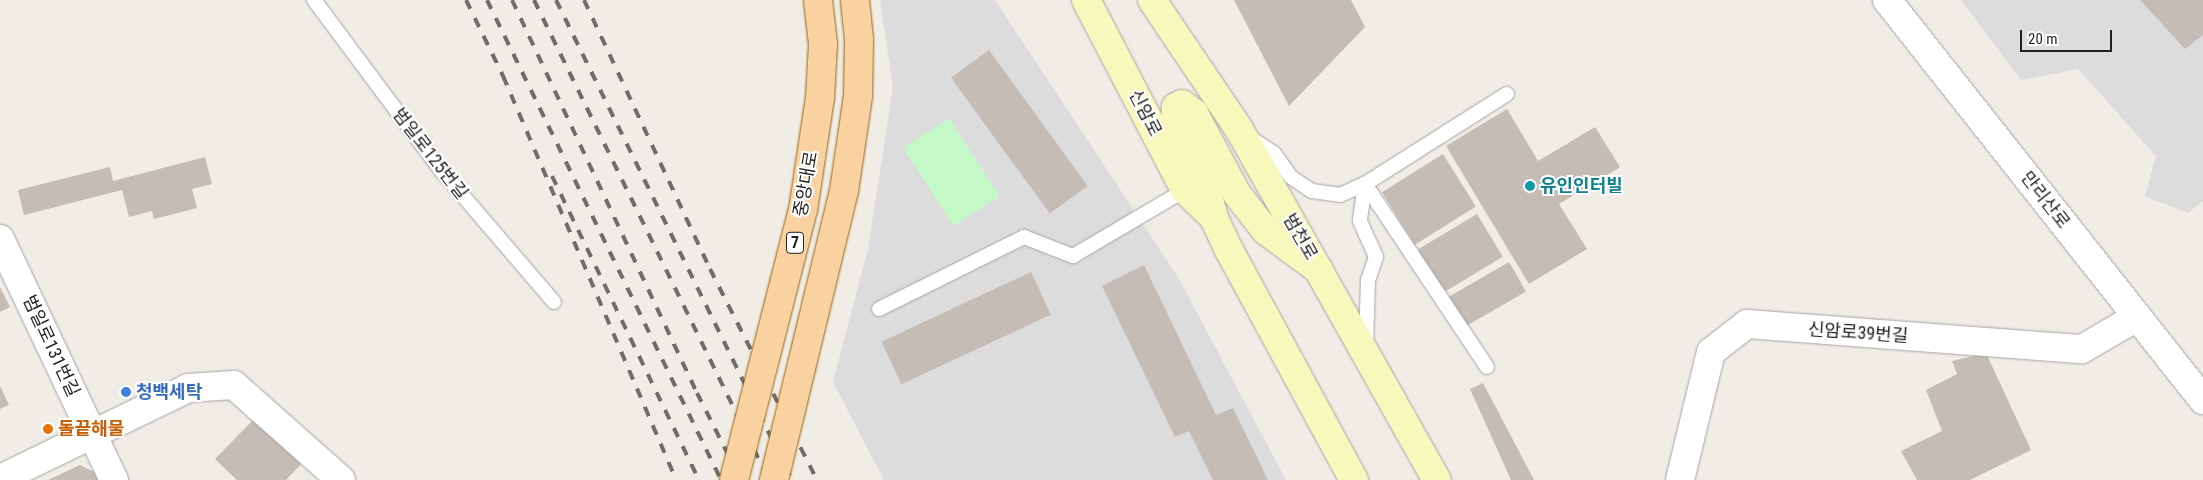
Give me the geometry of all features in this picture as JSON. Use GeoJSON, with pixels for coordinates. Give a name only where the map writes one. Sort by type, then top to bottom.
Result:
{"type":"FeatureCollection","features":[{"type":"Feature","properties":{"kind":"main road","name":"중앙대로"},"geometry":{"type":"LineString","coordinates":[[734,480],[803,210],[820,98],[823,44],[818,0]]}},
{"type":"Feature","properties":{"kind":"main road","name":"중앙대로"},"geometry":{"type":"LineString","coordinates":[[774,480],[844,191],[858,96],[859,39],[855,0]]}},
{"type":"Feature","properties":{"kind":"main road","name":"신암로"},"geometry":{"type":"LineString","coordinates":[[1086,0],[1185,190],[1214,218]]}},
{"type":"Feature","properties":{"kind":"main road","name":"범천로"},"geometry":{"type":"LineString","coordinates":[[1152,0],[1239,129],[1437,480]]}},
{"type":"Feature","properties":{"kind":"main road"},"geometry":{"type":"LineString","coordinates":[[1319,270],[1265,230],[1237,194],[1194,113],[1182,104],[1176,108],[1175,122],[1202,173],[1214,218],[1354,480]]}},
{"type":"Feature","properties":{"kind":"street","name":"만리산로"},"geometry":{"type":"LineString","coordinates":[[1887,0],[2203,400]]}},
{"type":"Feature","properties":{"kind":"street","name":"범일로131번길"},"geometry":{"type":"LineString","coordinates":[[0,239],[114,480]]}},
{"type":"Feature","properties":{"kind":"street","name":"신암로39번길"},"geometry":{"type":"LineString","coordinates":[[1680,480],[1711,352],[1747,324],[2082,349],[2137,316]]}},
{"type":"Feature","properties":{"kind":"street"},"geometry":{"type":"LineString","coordinates":[[0,479],[188,388],[234,385],[341,480]]}},
{"type":"Feature","properties":{"kind":"lane","name":"범일로125번길"},"geometry":{"type":"LineString","coordinates":[[314,0],[440,169],[554,302]]}},
{"type":"Feature","properties":{"kind":"lane"},"geometry":{"type":"LineString","coordinates":[[1239,129],[1274,153],[1291,177],[1312,191],[1340,195],[1365,184],[1507,94]]}},
{"type":"Feature","properties":{"kind":"lane"},"geometry":{"type":"LineString","coordinates":[[1365,184],[1360,221],[1376,257],[1368,280],[1365,350]]}},
{"type":"Feature","properties":{"kind":"lane"},"geometry":{"type":"LineString","coordinates":[[1365,184],[1486,368]]}},
{"type":"Feature","properties":{"kind":"lane"},"geometry":{"type":"LineString","coordinates":[[879,309],[1024,237],[1073,256],[1185,190]]}},
{"type":"Feature","properties":{"kind":"shaded area"},"geometry":{"type":"Polygon","coordinates":[[[880,0],[995,0],[1179,279],[1286,480],[884,480],[833,382],[868,249],[893,87],[880,0]]]}},
{"type":"Feature","properties":{"kind":"shaded area"},"geometry":{"type":"Polygon","coordinates":[[[1961,0],[2203,0],[2203,201],[2188,213],[2145,196],[2156,156],[2078,69],[2021,80],[1961,0]]]}},
{"type":"Feature","properties":{"kind":"green space"},"geometry":{"type":"Polygon","coordinates":[[[949,118],[1000,196],[954,226],[903,148],[949,118]]]}},
{"type":"Feature","properties":{"kind":"building"},"geometry":{"type":"Polygon","coordinates":[[[1234,0],[1351,0],[1365,27],[1289,106],[1234,0]]]}},
{"type":"Feature","properties":{"kind":"building"},"geometry":{"type":"Polygon","coordinates":[[[2140,0],[2203,0],[2203,35],[2185,49],[2140,0]]]}},
{"type":"Feature","properties":{"kind":"building"},"geometry":{"type":"Polygon","coordinates":[[[989,50],[1088,186],[1050,214],[951,78],[989,50]]]}},
{"type":"Feature","properties":{"kind":"building","name":"유인인터빌"},"geometry":{"type":"Polygon","coordinates":[[[1507,109],[1538,161],[1595,127],[1620,167],[1559,204],[1587,249],[1529,284],[1446,146],[1507,109]]]}},
{"type":"Feature","properties":{"kind":"building"},"geometry":{"type":"Polygon","coordinates":[[[1443,154],[1476,207],[1415,245],[1382,192],[1443,154]]]}},
{"type":"Feature","properties":{"kind":"building"},"geometry":{"type":"Polygon","coordinates":[[[205,157],[212,184],[192,189],[197,208],[154,219],[152,211],[129,217],[122,190],[24,215],[18,190],[110,167],[113,181],[205,157]]]}},
{"type":"Feature","properties":{"kind":"building"},"geometry":{"type":"Polygon","coordinates":[[[1477,214],[1503,257],[1443,293],[1417,250],[1477,214]]]}},
{"type":"Feature","properties":{"kind":"building"},"geometry":{"type":"Polygon","coordinates":[[[1509,262],[1526,291],[1466,326],[1449,296],[1509,262]]]}},
{"type":"Feature","properties":{"kind":"building"},"geometry":{"type":"Polygon","coordinates":[[[1144,265],[1216,415],[1233,408],[1268,480],[1213,480],[1189,431],[1175,437],[1102,286],[1144,265]]]}},
{"type":"Feature","properties":{"kind":"building"},"geometry":{"type":"Polygon","coordinates":[[[1031,272],[1051,315],[901,384],[881,342],[1031,272]]]}},
{"type":"Feature","properties":{"kind":"building"},"geometry":{"type":"Polygon","coordinates":[[[0,287],[10,307],[0,312],[0,287]]]}},
{"type":"Feature","properties":{"kind":"building"},"geometry":{"type":"Polygon","coordinates":[[[1986,353],[2031,450],[1970,480],[1917,480],[1901,451],[1942,431],[1926,390],[1957,374],[1952,361],[1986,353]]]}},
{"type":"Feature","properties":{"kind":"building"},"geometry":{"type":"Polygon","coordinates":[[[1483,383],[1534,480],[1511,480],[1470,389],[1483,383]]]}},
{"type":"Feature","properties":{"kind":"building"},"geometry":{"type":"Polygon","coordinates":[[[0,386],[9,405],[0,409],[0,386]]]}},
{"type":"Feature","properties":{"kind":"building"},"geometry":{"type":"Polygon","coordinates":[[[257,416],[304,461],[286,480],[237,480],[215,459],[257,416]]]}},
{"type":"Feature","properties":{"kind":"building"},"geometry":{"type":"Polygon","coordinates":[[[80,465],[96,473],[99,480],[48,480],[80,465]]]}},
{"type":"Feature","properties":{"kind":"railway"},"geometry":{"type":"LineString","coordinates":[[466,0],[503,76],[676,480]]}},
{"type":"Feature","properties":{"kind":"railway"},"geometry":{"type":"LineString","coordinates":[[487,0],[721,480]]}},
{"type":"Feature","properties":{"kind":"railway"},"geometry":{"type":"LineString","coordinates":[[512,0],[697,393],[741,480]]}},
{"type":"Feature","properties":{"kind":"railway"},"geometry":{"type":"LineString","coordinates":[[534,0],[769,480]]}},
{"type":"Feature","properties":{"kind":"railway"},"geometry":{"type":"LineString","coordinates":[[556,0],[792,480]]}},
{"type":"Feature","properties":{"kind":"railway"},"geometry":{"type":"LineString","coordinates":[[584,0],[710,269],[817,480]]}},
{"type":"Feature","properties":{"kind":"railway"},"geometry":{"type":"LineString","coordinates":[[552,176],[699,480]]}},
{"type":"Feature","properties":{"kind":"place","name":"유인인터빌"},"geometry":{"type":"Point","coordinates":[1530,186]}},
{"type":"Feature","properties":{"kind":"place","name":"청백세탁"},"geometry":{"type":"Point","coordinates":[126,392]}},
{"type":"Feature","properties":{"kind":"place","name":"돌끝해물"},"geometry":{"type":"Point","coordinates":[48,429]}}]}
